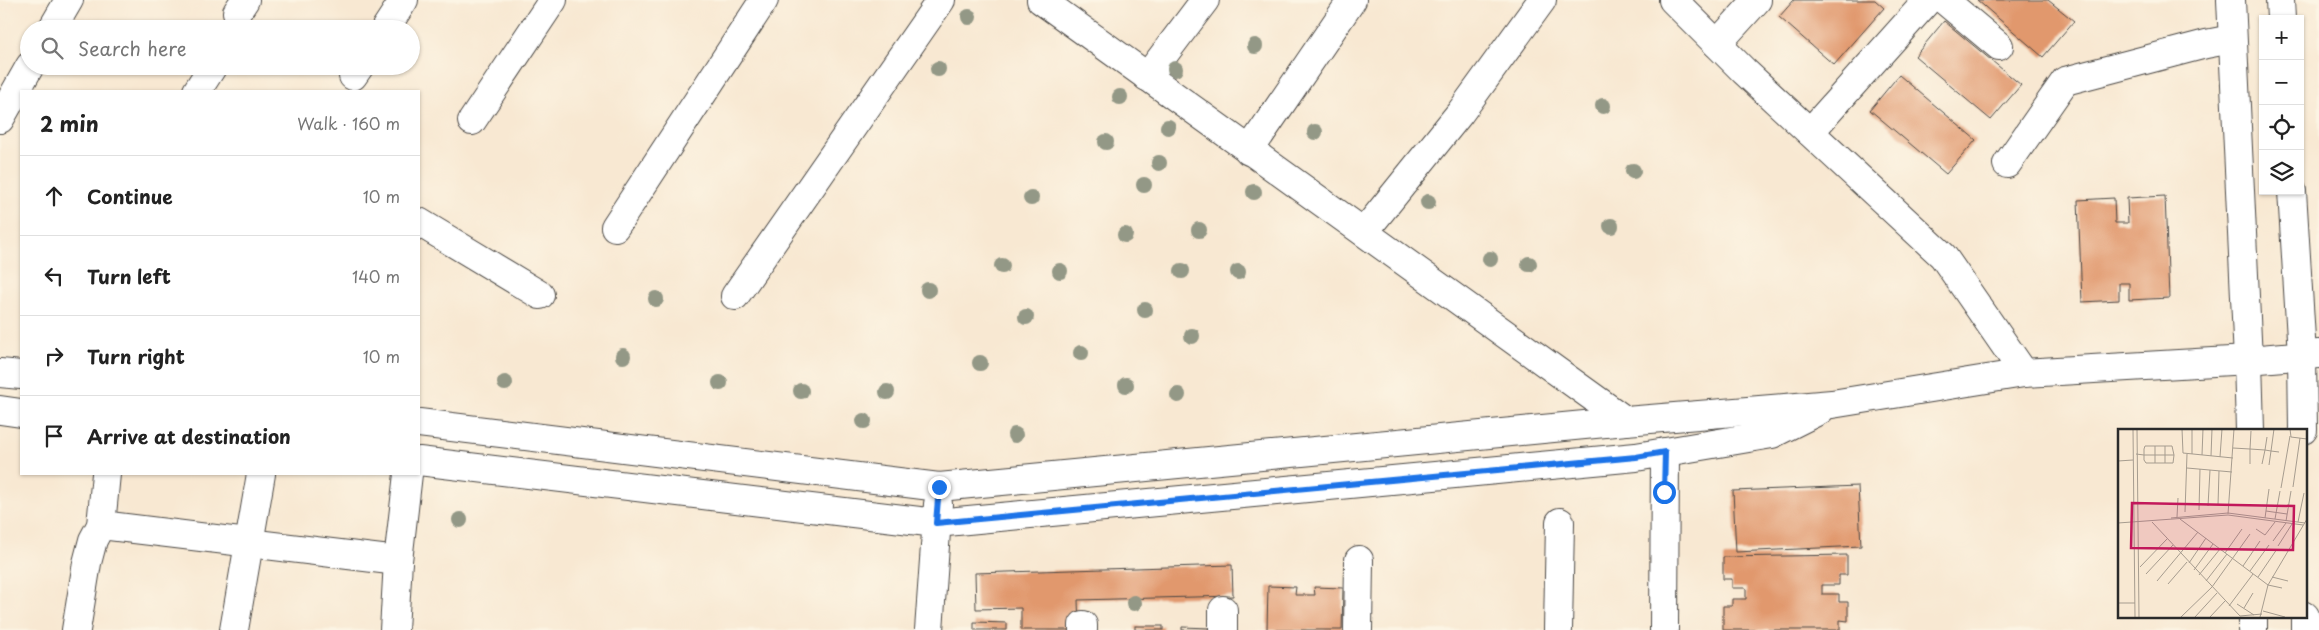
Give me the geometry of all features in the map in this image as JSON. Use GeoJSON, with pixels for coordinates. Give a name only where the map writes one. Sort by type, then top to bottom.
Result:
{"type":"FeatureCollection","features":[{"type":"Feature","properties":{"kind":"street"},"geometry":{"type":"LineString","coordinates":[[57,20],[69,0]]}},
{"type":"Feature","properties":{"kind":"street"},"geometry":{"type":"LineString","coordinates":[[390,20],[404,0]]}},
{"type":"Feature","properties":{"kind":"street"},"geometry":{"type":"LineString","coordinates":[[472,121],[553,0]]}},
{"type":"Feature","properties":{"kind":"street"},"geometry":{"type":"LineString","coordinates":[[615,227],[764,0]]}},
{"type":"Feature","properties":{"kind":"street"},"geometry":{"type":"LineString","coordinates":[[735,296],[941,0]]}},
{"type":"Feature","properties":{"kind":"street"},"geometry":{"type":"LineString","coordinates":[[1147,77],[1205,0]]}},
{"type":"Feature","properties":{"kind":"street"},"geometry":{"type":"LineString","coordinates":[[1249,151],[1352,0]]}},
{"type":"Feature","properties":{"kind":"street"},"geometry":{"type":"LineString","coordinates":[[1364,232],[1460,113],[1542,0]]}},
{"type":"Feature","properties":{"kind":"street"},"geometry":{"type":"LineString","coordinates":[[1674,0],[1810,132],[1944,256],[2024,373]]}},
{"type":"Feature","properties":{"kind":"street"},"geometry":{"type":"LineString","coordinates":[[1718,44],[1757,0]]}},
{"type":"Feature","properties":{"kind":"street"},"geometry":{"type":"LineString","coordinates":[[1810,132],[1928,0]]}},
{"type":"Feature","properties":{"kind":"street"},"geometry":{"type":"LineString","coordinates":[[1944,0],[1999,46]]}},
{"type":"Feature","properties":{"kind":"street"},"geometry":{"type":"LineString","coordinates":[[2231,0],[2250,429]]}},
{"type":"Feature","properties":{"kind":"street"},"geometry":{"type":"LineString","coordinates":[[2280,0],[2281,15]]}},
{"type":"Feature","properties":{"kind":"street"},"geometry":{"type":"LineString","coordinates":[[1045,1],[1249,151],[1626,421]]}},
{"type":"Feature","properties":{"kind":"street"},"geometry":{"type":"LineString","coordinates":[[2007,164],[2065,81],[2232,39]]}},
{"type":"Feature","properties":{"kind":"street"},"geometry":{"type":"LineString","coordinates":[[0,119],[25,75]]}},
{"type":"Feature","properties":{"kind":"street"},"geometry":{"type":"LineString","coordinates":[[198,90],[207,75]]}},
{"type":"Feature","properties":{"kind":"street"},"geometry":{"type":"LineString","coordinates":[[2292,195],[2310,354],[2303,429]]}},
{"type":"Feature","properties":{"kind":"street"},"geometry":{"type":"LineString","coordinates":[[420,223],[540,294]]}},
{"type":"Feature","properties":{"kind":"street"},"geometry":{"type":"LineString","coordinates":[[420,423],[939,487],[1626,421],[1832,404],[2024,373],[2248,360],[2310,354]]}},
{"type":"Feature","properties":{"kind":"street"},"geometry":{"type":"LineString","coordinates":[[420,461],[936,523],[1626,458],[1772,434],[1832,404]]}},
{"type":"Feature","properties":{"kind":"street"},"geometry":{"type":"LineString","coordinates":[[0,410],[20,413]]}},
{"type":"Feature","properties":{"kind":"street"},"geometry":{"type":"LineString","coordinates":[[1664,630],[1665,452]]}},
{"type":"Feature","properties":{"kind":"street"},"geometry":{"type":"LineString","coordinates":[[76,630],[87,563],[93,540],[101,525],[106,475]]}},
{"type":"Feature","properties":{"kind":"street"},"geometry":{"type":"LineString","coordinates":[[234,630],[248,542],[262,475]]}},
{"type":"Feature","properties":{"kind":"street"},"geometry":{"type":"LineString","coordinates":[[394,630],[398,561],[408,475]]}},
{"type":"Feature","properties":{"kind":"street"},"geometry":{"type":"LineString","coordinates":[[929,630],[939,487]]}},
{"type":"Feature","properties":{"kind":"street"},"geometry":{"type":"LineString","coordinates":[[1558,630],[1560,522]]}},
{"type":"Feature","properties":{"kind":"street"},"geometry":{"type":"LineString","coordinates":[[101,525],[398,561]]}},
{"type":"Feature","properties":{"kind":"street"},"geometry":{"type":"LineString","coordinates":[[1358,630],[1359,560]]}},
{"type":"Feature","properties":{"kind":"building"},"geometry":{"type":"Polygon","coordinates":[[[1794,0],[1875,0],[1884,8],[1834,65],[1779,17],[1794,0]]]}},
{"type":"Feature","properties":{"kind":"building"},"geometry":{"type":"Polygon","coordinates":[[[1977,0],[2048,0],[2074,21],[2043,57],[1977,0]]]}},
{"type":"Feature","properties":{"kind":"building"},"geometry":{"type":"Polygon","coordinates":[[[1944,21],[2021,85],[1991,120],[1915,56],[1944,21]]]}},
{"type":"Feature","properties":{"kind":"building"},"geometry":{"type":"Polygon","coordinates":[[[1899,75],[1976,140],[1946,174],[1870,110],[1899,75]]]}},
{"type":"Feature","properties":{"kind":"building"},"geometry":{"type":"Polygon","coordinates":[[[2165,196],[2169,298],[2129,300],[2129,283],[2119,283],[2119,300],[2082,302],[2078,200],[2114,198],[2115,223],[2128,223],[2127,198],[2165,196]]]}},
{"type":"Feature","properties":{"kind":"building"},"geometry":{"type":"Polygon","coordinates":[[[1858,486],[1861,546],[1736,552],[1733,491],[1858,486]]]}},
{"type":"Feature","properties":{"kind":"building"},"geometry":{"type":"Polygon","coordinates":[[[1847,555],[1847,575],[1839,575],[1839,585],[1822,585],[1822,594],[1839,594],[1839,602],[1848,602],[1848,621],[1840,620],[1840,630],[1723,630],[1723,606],[1732,606],[1732,599],[1746,599],[1746,588],[1732,588],[1732,579],[1723,579],[1723,557],[1847,555]]]}},
{"type":"Feature","properties":{"kind":"building"},"geometry":{"type":"Polygon","coordinates":[[[1232,565],[1233,596],[1078,600],[1079,630],[1021,630],[1021,608],[976,609],[975,573],[1232,565]]]}},
{"type":"Feature","properties":{"kind":"building"},"geometry":{"type":"Polygon","coordinates":[[[1268,586],[1296,587],[1295,595],[1315,595],[1314,587],[1343,588],[1342,630],[1267,630],[1268,586]]]}},
{"type":"Feature","properties":{"kind":"building"},"geometry":{"type":"Polygon","coordinates":[[[974,622],[1007,623],[1007,630],[974,630],[974,622]]]}},
{"type":"Feature","properties":{"kind":"building"},"geometry":{"type":"Polygon","coordinates":[[[1135,626],[1163,626],[1163,630],[1135,630],[1135,626]]]}},
{"type":"Feature","properties":{"kind":"building"},"geometry":{"type":"Polygon","coordinates":[[[1182,627],[1211,628],[1211,630],[1182,630],[1182,627]]]}},
{"type":"Feature","properties":{"kind":"route"},"geometry":{"type":"LineString","coordinates":[[939,487],[936,523],[1636,457],[1665,452],[1664,492]]}}]}
